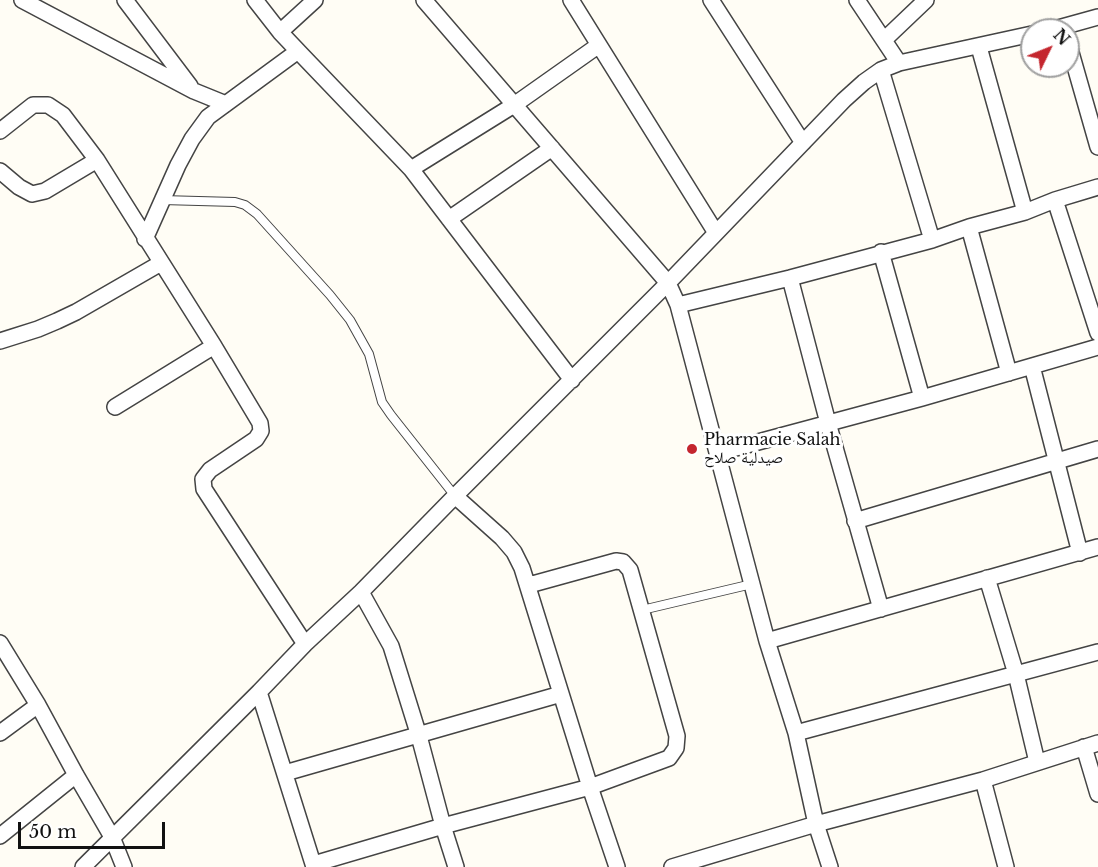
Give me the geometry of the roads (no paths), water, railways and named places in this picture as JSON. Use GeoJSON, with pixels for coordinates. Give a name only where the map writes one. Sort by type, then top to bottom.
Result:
{"type":"FeatureCollection","features":[{"type":"Feature","properties":{"kind":"street"},"geometry":{"type":"LineString","coordinates":[[22,0],[194,91],[226,104]]}},
{"type":"Feature","properties":{"kind":"street"},"geometry":{"type":"LineString","coordinates":[[125,0],[194,91]]}},
{"type":"Feature","properties":{"kind":"street"},"geometry":{"type":"LineString","coordinates":[[255,0],[280,32],[411,169],[572,380]]}},
{"type":"Feature","properties":{"kind":"street"},"geometry":{"type":"LineString","coordinates":[[280,32],[315,0]]}},
{"type":"Feature","properties":{"kind":"street"},"geometry":{"type":"LineString","coordinates":[[424,0],[668,283],[678,305],[767,641],[796,733],[816,824],[830,867]]}},
{"type":"Feature","properties":{"kind":"street"},"geometry":{"type":"LineString","coordinates":[[571,0],[716,233]]}},
{"type":"Feature","properties":{"kind":"street"},"geometry":{"type":"LineString","coordinates":[[711,0],[803,143]]}},
{"type":"Feature","properties":{"kind":"street"},"geometry":{"type":"LineString","coordinates":[[857,0],[899,63]]}},
{"type":"Feature","properties":{"kind":"street"},"geometry":{"type":"LineString","coordinates":[[884,40],[926,0]]}},
{"type":"Feature","properties":{"kind":"street"},"geometry":{"type":"LineString","coordinates":[[1080,24],[1098,17]]}},
{"type":"Feature","properties":{"kind":"street"},"geometry":{"type":"LineString","coordinates":[[83,867],[572,380],[864,82],[881,70],[899,63],[1020,37]]}},
{"type":"Feature","properties":{"kind":"street"},"geometry":{"type":"LineString","coordinates":[[411,169],[514,105],[599,45]]}},
{"type":"Feature","properties":{"kind":"street"},"geometry":{"type":"LineString","coordinates":[[979,47],[1024,212]]}},
{"type":"Feature","properties":{"kind":"street"},"geometry":{"type":"LineString","coordinates":[[145,239],[192,139],[208,117],[298,51]]}},
{"type":"Feature","properties":{"kind":"street"},"geometry":{"type":"LineString","coordinates":[[881,70],[932,240]]}},
{"type":"Feature","properties":{"kind":"street"},"geometry":{"type":"LineString","coordinates":[[1076,78],[1098,147]]}},
{"type":"Feature","properties":{"kind":"street"},"geometry":{"type":"LineString","coordinates":[[0,131],[33,105],[48,105],[63,114],[97,160],[260,423],[261,432],[256,438],[210,470],[203,479],[204,489],[305,644]]}},
{"type":"Feature","properties":{"kind":"street"},"geometry":{"type":"LineString","coordinates":[[449,219],[552,148]]}},
{"type":"Feature","properties":{"kind":"street"},"geometry":{"type":"LineString","coordinates":[[0,171],[19,187],[32,194],[45,191],[97,160]]}},
{"type":"Feature","properties":{"kind":"street"},"geometry":{"type":"LineString","coordinates":[[678,305],[932,240],[1098,187]]}},
{"type":"Feature","properties":{"kind":"street"},"geometry":{"type":"LineString","coordinates":[[1055,201],[1098,333]]}},
{"type":"Feature","properties":{"kind":"street"},"geometry":{"type":"LineString","coordinates":[[969,227],[1009,373]]}},
{"type":"Feature","properties":{"kind":"street"},"geometry":{"type":"LineString","coordinates":[[881,252],[922,398]]}},
{"type":"Feature","properties":{"kind":"street"},"geometry":{"type":"LineString","coordinates":[[0,341],[38,329],[76,312],[161,263]]}},
{"type":"Feature","properties":{"kind":"street"},"geometry":{"type":"LineString","coordinates":[[790,278],[881,609]]}},
{"type":"Feature","properties":{"kind":"street"},"geometry":{"type":"LineString","coordinates":[[114,407],[214,346]]}},
{"type":"Feature","properties":{"kind":"street"},"geometry":{"type":"LineString","coordinates":[[717,453],[922,398],[1098,347]]}},
{"type":"Feature","properties":{"kind":"street"},"geometry":{"type":"LineString","coordinates":[[1032,366],[1080,553]]}},
{"type":"Feature","properties":{"kind":"street"},"geometry":{"type":"LineString","coordinates":[[855,520],[1098,449]]}},
{"type":"Feature","properties":{"kind":"street"},"geometry":{"type":"LineString","coordinates":[[455,496],[502,538],[514,552],[522,568],[617,867]]}},
{"type":"Feature","properties":{"kind":"street"},"geometry":{"type":"LineString","coordinates":[[767,641],[1098,548]]}},
{"type":"Feature","properties":{"kind":"street"},"geometry":{"type":"LineString","coordinates":[[259,692],[314,866],[443,826],[590,787],[669,758],[676,748],[677,736],[630,570],[623,562],[615,561],[528,585]]}},
{"type":"Feature","properties":{"kind":"street"},"geometry":{"type":"LineString","coordinates":[[987,578],[1016,674],[1037,762]]}},
{"type":"Feature","properties":{"kind":"street"},"geometry":{"type":"LineString","coordinates":[[361,592],[391,646],[456,867]]}},
{"type":"Feature","properties":{"kind":"street"},"geometry":{"type":"LineString","coordinates":[[0,645],[38,705],[112,837],[124,867]]}},
{"type":"Feature","properties":{"kind":"street"},"geometry":{"type":"LineString","coordinates":[[796,733],[1098,652]]}},
{"type":"Feature","properties":{"kind":"street"},"geometry":{"type":"LineString","coordinates":[[285,773],[561,694]]}},
{"type":"Feature","properties":{"kind":"street"},"geometry":{"type":"LineString","coordinates":[[0,733],[38,705]]}},
{"type":"Feature","properties":{"kind":"street"},"geometry":{"type":"LineString","coordinates":[[672,867],[816,824],[983,780],[1091,745],[1098,795]]}},
{"type":"Feature","properties":{"kind":"street"},"geometry":{"type":"LineString","coordinates":[[0,836],[76,775]]}},
{"type":"Feature","properties":{"kind":"street"},"geometry":{"type":"LineString","coordinates":[[983,780],[1006,867]]}},
{"type":"Feature","properties":{"kind":"lane"},"geometry":{"type":"LineString","coordinates":[[162,200],[235,202],[245,205],[257,214],[350,320],[369,354],[382,402],[455,496]]}},
{"type":"Feature","properties":{"kind":"lane"},"geometry":{"type":"LineString","coordinates":[[642,610],[752,584]]}},
{"type":"Feature","properties":{"kind":"place","name":"Pharmacie Salah صيدلية صلاح"},"geometry":{"type":"Point","coordinates":[692,449]}}]}
